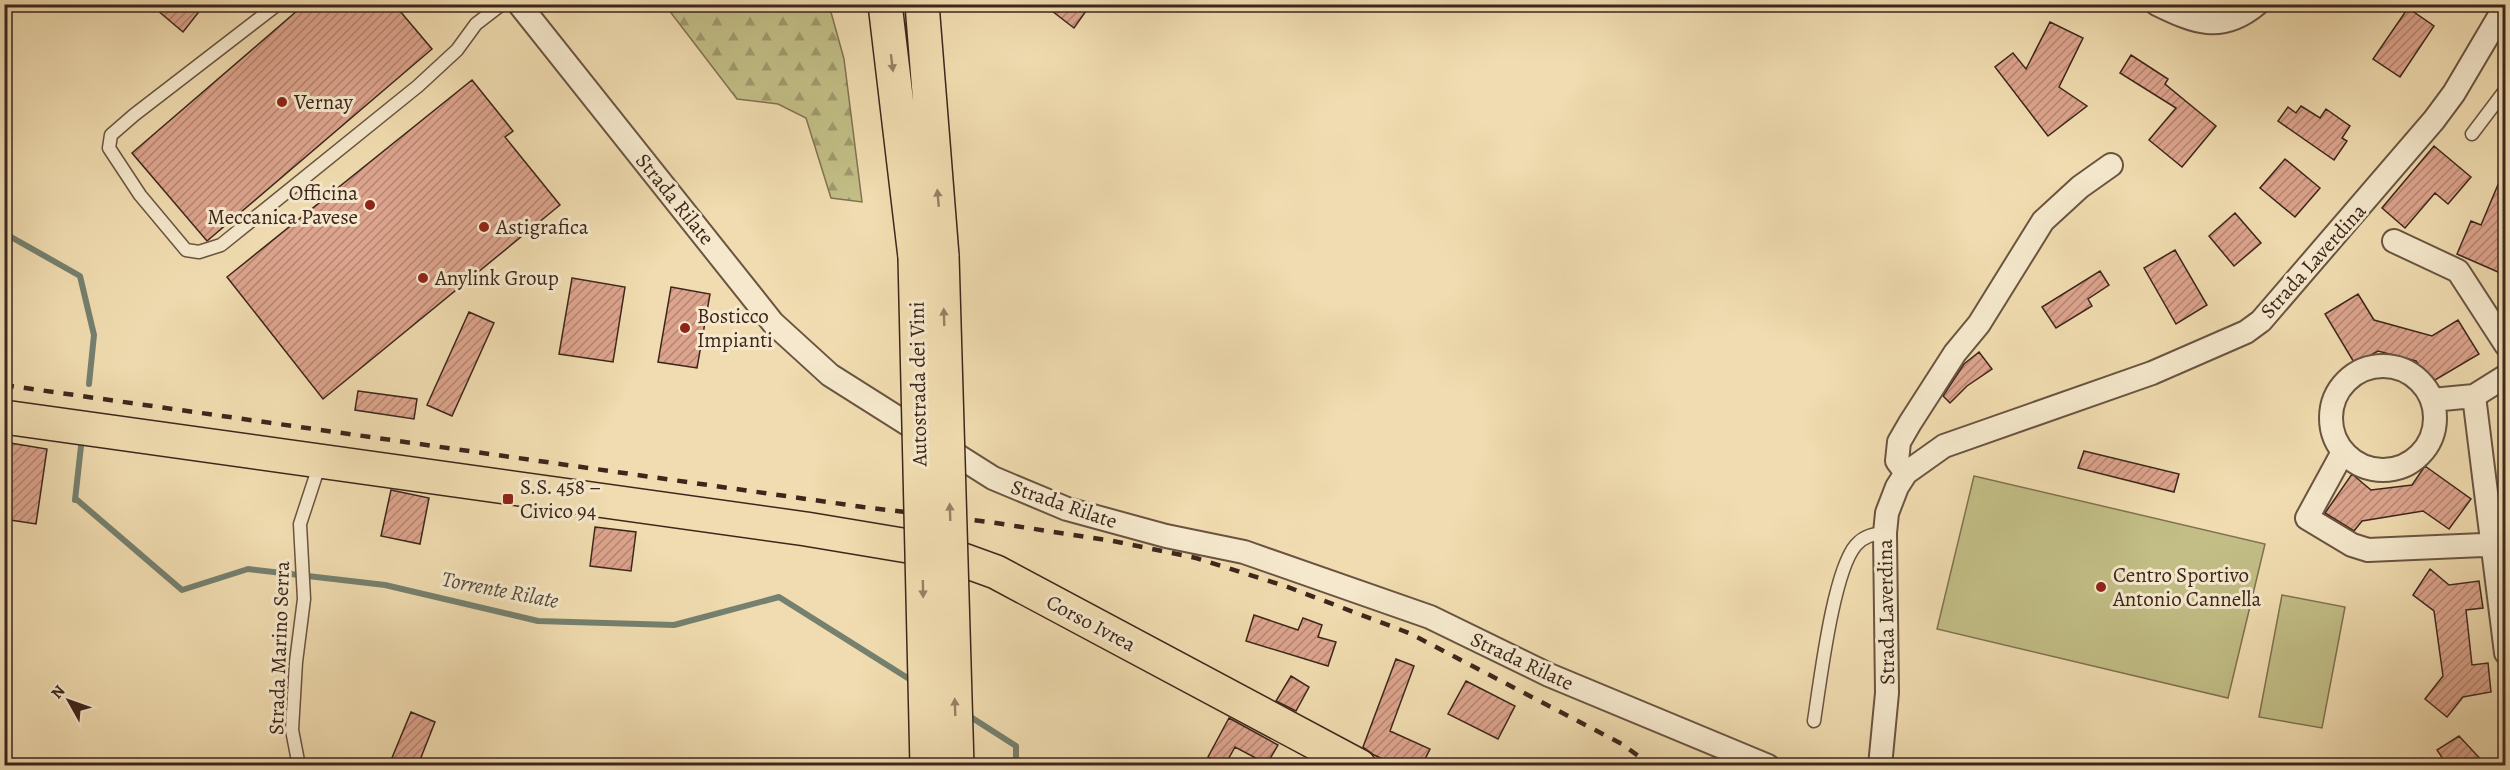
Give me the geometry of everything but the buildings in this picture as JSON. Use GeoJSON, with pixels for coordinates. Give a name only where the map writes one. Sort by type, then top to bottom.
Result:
{"type":"FeatureCollection","features":[{"type":"Feature","properties":{"kind":"main road","name":"Autostrada dei Vini"},"geometry":{"type":"LineString","coordinates":[[885,4],[928,257],[957,765]]}},
{"type":"Feature","properties":{"kind":"main road","name":"Autostrada dei Vini"},"geometry":{"type":"LineString","coordinates":[[922,4],[928,257],[927,765]]}},
{"type":"Feature","properties":{"kind":"main road","name":"Corso Ivrea"},"geometry":{"type":"LineString","coordinates":[[4,417],[806,529],[938,551],[996,572],[1359,765]]}},
{"type":"Feature","properties":{"kind":"street","name":"Strada Rilate"},"geometry":{"type":"LineString","coordinates":[[519,4],[773,323],[830,375],[993,478],[1067,509],[1166,536],[1244,552],[1430,617],[1549,675],[1768,765]]}},
{"type":"Feature","properties":{"kind":"street"},"geometry":{"type":"LineString","coordinates":[[2157,4],[2197,21],[2214,23],[2239,17],[2257,4]]}},
{"type":"Feature","properties":{"kind":"street","name":"Strada Laverdina"},"geometry":{"type":"LineString","coordinates":[[1878,762],[1887,693],[1885,534],[1887,513],[1897,487],[1906,473],[1944,446],[2152,373],[2246,332],[2261,321],[2434,120],[2454,93],[2505,5]]}},
{"type":"Feature","properties":{"kind":"street"},"geometry":{"type":"LineString","coordinates":[[1906,473],[1897,461],[1899,442],[1954,353],[1979,324],[2043,221],[2080,187],[2111,165]]}},
{"type":"Feature","properties":{"kind":"street"},"geometry":{"type":"LineString","coordinates":[[2394,241],[2458,271],[2505,345]]}},
{"type":"Feature","properties":{"kind":"street"},"geometry":{"type":"LineString","coordinates":[[2383,366],[2406,371],[2418,380],[2432,400],[2435,416],[2433,432],[2427,446],[2409,462],[2386,470],[2371,469],[2356,463],[2343,452],[2334,436],[2331,421],[2332,406],[2338,391],[2348,379],[2361,371],[2383,366]]}},
{"type":"Feature","properties":{"kind":"street"},"geometry":{"type":"LineString","coordinates":[[2432,400],[2474,396],[2505,376]]}},
{"type":"Feature","properties":{"kind":"street"},"geometry":{"type":"LineString","coordinates":[[2474,396],[2499,544],[2505,653]]}},
{"type":"Feature","properties":{"kind":"street"},"geometry":{"type":"LineString","coordinates":[[2343,452],[2307,518],[2352,545],[2368,550],[2499,544]]}},
{"type":"Feature","properties":{"kind":"lane"},"geometry":{"type":"LineString","coordinates":[[278,4],[111,135],[109,148],[121,167],[140,195],[186,250],[199,252],[221,245],[418,86],[457,50],[476,24],[502,4]]}},
{"type":"Feature","properties":{"kind":"lane"},"geometry":{"type":"LineString","coordinates":[[2472,134],[2505,89]]}},
{"type":"Feature","properties":{"kind":"lane","name":"Strada Marino Serra"},"geometry":{"type":"LineString","coordinates":[[299,765],[292,730],[296,662],[304,599],[300,524],[320,462]]}},
{"type":"Feature","properties":{"kind":"lane"},"geometry":{"type":"LineString","coordinates":[[1814,721],[1836,595],[1849,554],[1860,541],[1871,534],[1885,534]]}},
{"type":"Feature","properties":{"kind":"green space"},"geometry":{"type":"Polygon","coordinates":[[[665,5],[829,5],[844,59],[862,202],[831,198],[806,118],[778,104],[737,99],[665,5]]]}},
{"type":"Feature","properties":{"kind":"green space","name":"Centro Sportivo Antonio Cannella"},"geometry":{"type":"Polygon","coordinates":[[[1974,476],[2265,544],[2228,698],[1937,629],[1974,476]]]}},
{"type":"Feature","properties":{"kind":"green space","name":"Centro Sportivo Antonio Cannella"},"geometry":{"type":"Polygon","coordinates":[[[2282,595],[2345,607],[2322,728],[2259,717],[2282,595]]]}},
{"type":"Feature","properties":{"kind":"waterway","name":"Torrente Rilate"},"geometry":{"type":"LineString","coordinates":[[4,233],[80,276],[94,335],[89,384]]}},
{"type":"Feature","properties":{"kind":"waterway","name":"Torrente Rilate"},"geometry":{"type":"LineString","coordinates":[[81,446],[75,500],[182,590],[248,569],[385,585],[538,621],[674,625],[779,597],[914,682]]}},
{"type":"Feature","properties":{"kind":"waterway","name":"Torrente Rilate"},"geometry":{"type":"LineString","coordinates":[[966,714],[1016,746],[1016,766]]}},
{"type":"Feature","properties":{"kind":"railway"},"geometry":{"type":"LineString","coordinates":[[4,385],[863,507],[989,522],[1113,541],[1196,558],[1285,586],[1409,633],[1622,744],[1652,766]]}},
{"type":"Feature","properties":{"kind":"place","name":"Vernay"},"geometry":{"type":"Point","coordinates":[282,102]}},
{"type":"Feature","properties":{"kind":"place","name":"Officina Meccanica Pavese"},"geometry":{"type":"Point","coordinates":[370,205]}},
{"type":"Feature","properties":{"kind":"place","name":"Astigrafica"},"geometry":{"type":"Point","coordinates":[484,227]}},
{"type":"Feature","properties":{"kind":"place","name":"Anylink Group"},"geometry":{"type":"Point","coordinates":[423,278]}},
{"type":"Feature","properties":{"kind":"place","name":"Bosticco Impianti"},"geometry":{"type":"Point","coordinates":[685,328]}},
{"type":"Feature","properties":{"kind":"place","name":"S.S. 458 – Civico 94"},"geometry":{"type":"Point","coordinates":[508,499]}},
{"type":"Feature","properties":{"kind":"place","name":"Centro Sportivo Antonio Cannella"},"geometry":{"type":"Point","coordinates":[2101,587]}}]}
